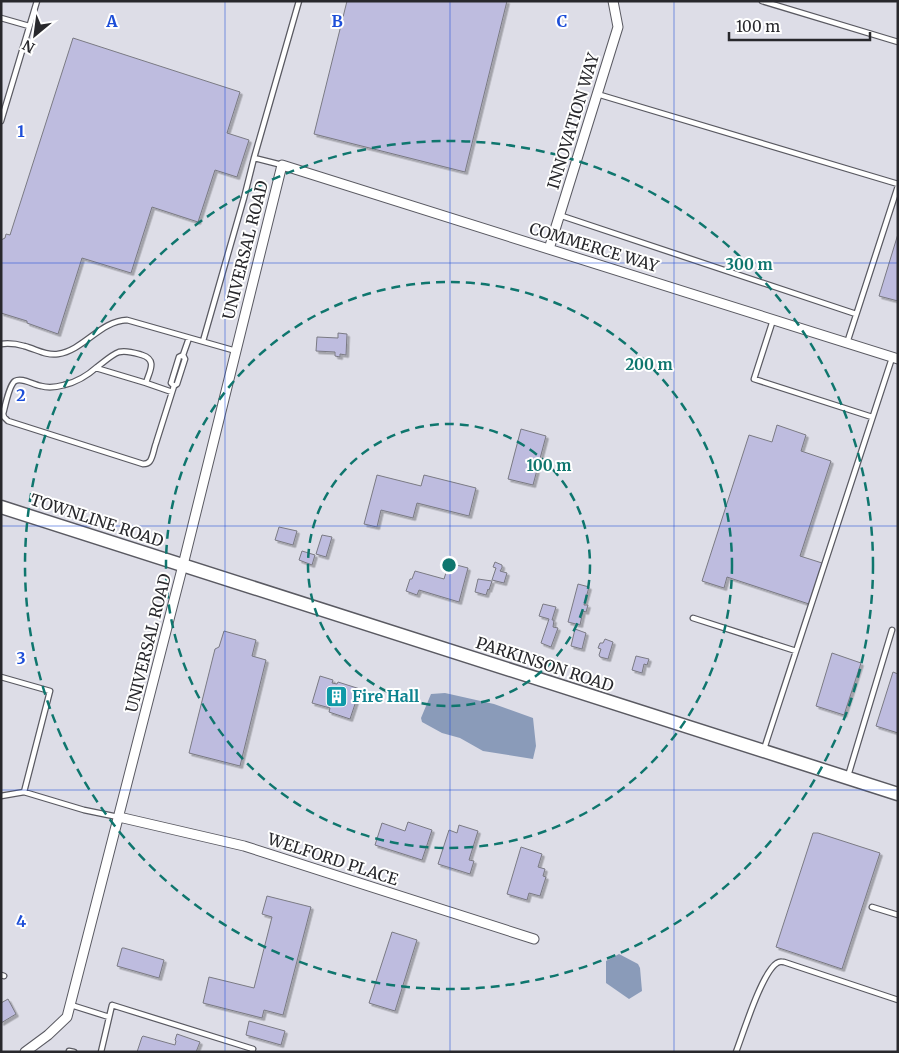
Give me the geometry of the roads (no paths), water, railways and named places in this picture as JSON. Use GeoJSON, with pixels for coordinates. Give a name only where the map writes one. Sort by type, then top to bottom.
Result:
{"type":"FeatureCollection","features":[{"type":"Feature","properties":{"kind":"main road","name":"TOWNLINE ROAD"},"geometry":{"type":"LineString","coordinates":[[1,507],[183,565]]}},
{"type":"Feature","properties":{"kind":"main road","name":"PARKINSON ROAD"},"geometry":{"type":"LineString","coordinates":[[183,565],[898,794]]}},
{"type":"Feature","properties":{"kind":"street","name":"INNOVATION WAY"},"geometry":{"type":"LineString","coordinates":[[549,249],[618,27],[613,1]]}},
{"type":"Feature","properties":{"kind":"street","name":"COMMERCE WAY"},"geometry":{"type":"LineString","coordinates":[[282,165],[895,358]]}},
{"type":"Feature","properties":{"kind":"street","name":"UNIVERSAL ROAD"},"geometry":{"type":"LineString","coordinates":[[25,1052],[68,1017],[282,165]]}},
{"type":"Feature","properties":{"kind":"street","name":"WELFORD PLACE"},"geometry":{"type":"LineString","coordinates":[[119,817],[244,846],[534,939]]}},
{"type":"Feature","properties":{"kind":"lane"},"geometry":{"type":"LineString","coordinates":[[1,121],[37,1]]}},
{"type":"Feature","properties":{"kind":"lane"},"geometry":{"type":"LineString","coordinates":[[203,341],[299,1]]}},
{"type":"Feature","properties":{"kind":"lane"},"geometry":{"type":"LineString","coordinates":[[762,1],[898,42]]}},
{"type":"Feature","properties":{"kind":"lane"},"geometry":{"type":"LineString","coordinates":[[1,18],[29,26]]}},
{"type":"Feature","properties":{"kind":"lane"},"geometry":{"type":"LineString","coordinates":[[597,94],[898,185],[847,342]]}},
{"type":"Feature","properties":{"kind":"lane"},"geometry":{"type":"LineString","coordinates":[[254,158],[282,165]]}},
{"type":"Feature","properties":{"kind":"lane"},"geometry":{"type":"LineString","coordinates":[[560,215],[856,314]]}},
{"type":"Feature","properties":{"kind":"lane"},"geometry":{"type":"LineString","coordinates":[[1,344],[24,346],[44,354],[56,355],[76,348],[112,323],[119,320],[127,320],[236,351]]}},
{"type":"Feature","properties":{"kind":"lane"},"geometry":{"type":"LineString","coordinates":[[774,320],[754,379],[872,417]]}},
{"type":"Feature","properties":{"kind":"lane"},"geometry":{"type":"LineString","coordinates":[[146,383],[151,366],[151,361],[148,357],[133,352],[119,352],[81,379],[58,386],[41,386],[20,380],[15,381],[3,414],[8,421],[146,464],[151,461],[174,386],[172,383],[179,357],[183,355],[189,338]]}},
{"type":"Feature","properties":{"kind":"lane"},"geometry":{"type":"LineString","coordinates":[[763,751],[872,417],[895,358]]}},
{"type":"Feature","properties":{"kind":"lane"},"geometry":{"type":"LineString","coordinates":[[96,368],[172,392]]}},
{"type":"Feature","properties":{"kind":"lane"},"geometry":{"type":"LineString","coordinates":[[694,618],[796,651]]}},
{"type":"Feature","properties":{"kind":"lane"},"geometry":{"type":"LineString","coordinates":[[848,778],[892,630]]}},
{"type":"Feature","properties":{"kind":"lane"},"geometry":{"type":"LineString","coordinates":[[1,677],[50,691],[24,792]]}},
{"type":"Feature","properties":{"kind":"lane"},"geometry":{"type":"LineString","coordinates":[[1,796],[24,792],[84,810],[119,817]]}},
{"type":"Feature","properties":{"kind":"lane"},"geometry":{"type":"LineString","coordinates":[[872,907],[898,915]]}},
{"type":"Feature","properties":{"kind":"lane"},"geometry":{"type":"LineString","coordinates":[[736,1052],[764,981],[775,964],[780,962],[898,1000]]}},
{"type":"Feature","properties":{"kind":"lane"},"geometry":{"type":"LineString","coordinates":[[70,1005],[108,1017]]}},
{"type":"Feature","properties":{"kind":"lane"},"geometry":{"type":"LineString","coordinates":[[100,1052],[112,1005],[253,1049],[252,1052]]}},
{"type":"Feature","properties":{"kind":"water"},"geometry":{"type":"Polygon","coordinates":[[[445,693],[494,704],[533,718],[536,746],[533,759],[483,751],[460,738],[442,733],[422,722],[421,718],[431,694],[445,693]]]}},
{"type":"Feature","properties":{"kind":"water"},"geometry":{"type":"Polygon","coordinates":[[[619,954],[638,964],[640,968],[642,991],[629,999],[606,983],[606,961],[619,954]]]}},
{"type":"Feature","properties":{"kind":"place","name":"Fire Hall"},"geometry":{"type":"Point","coordinates":[336,696]}}]}
